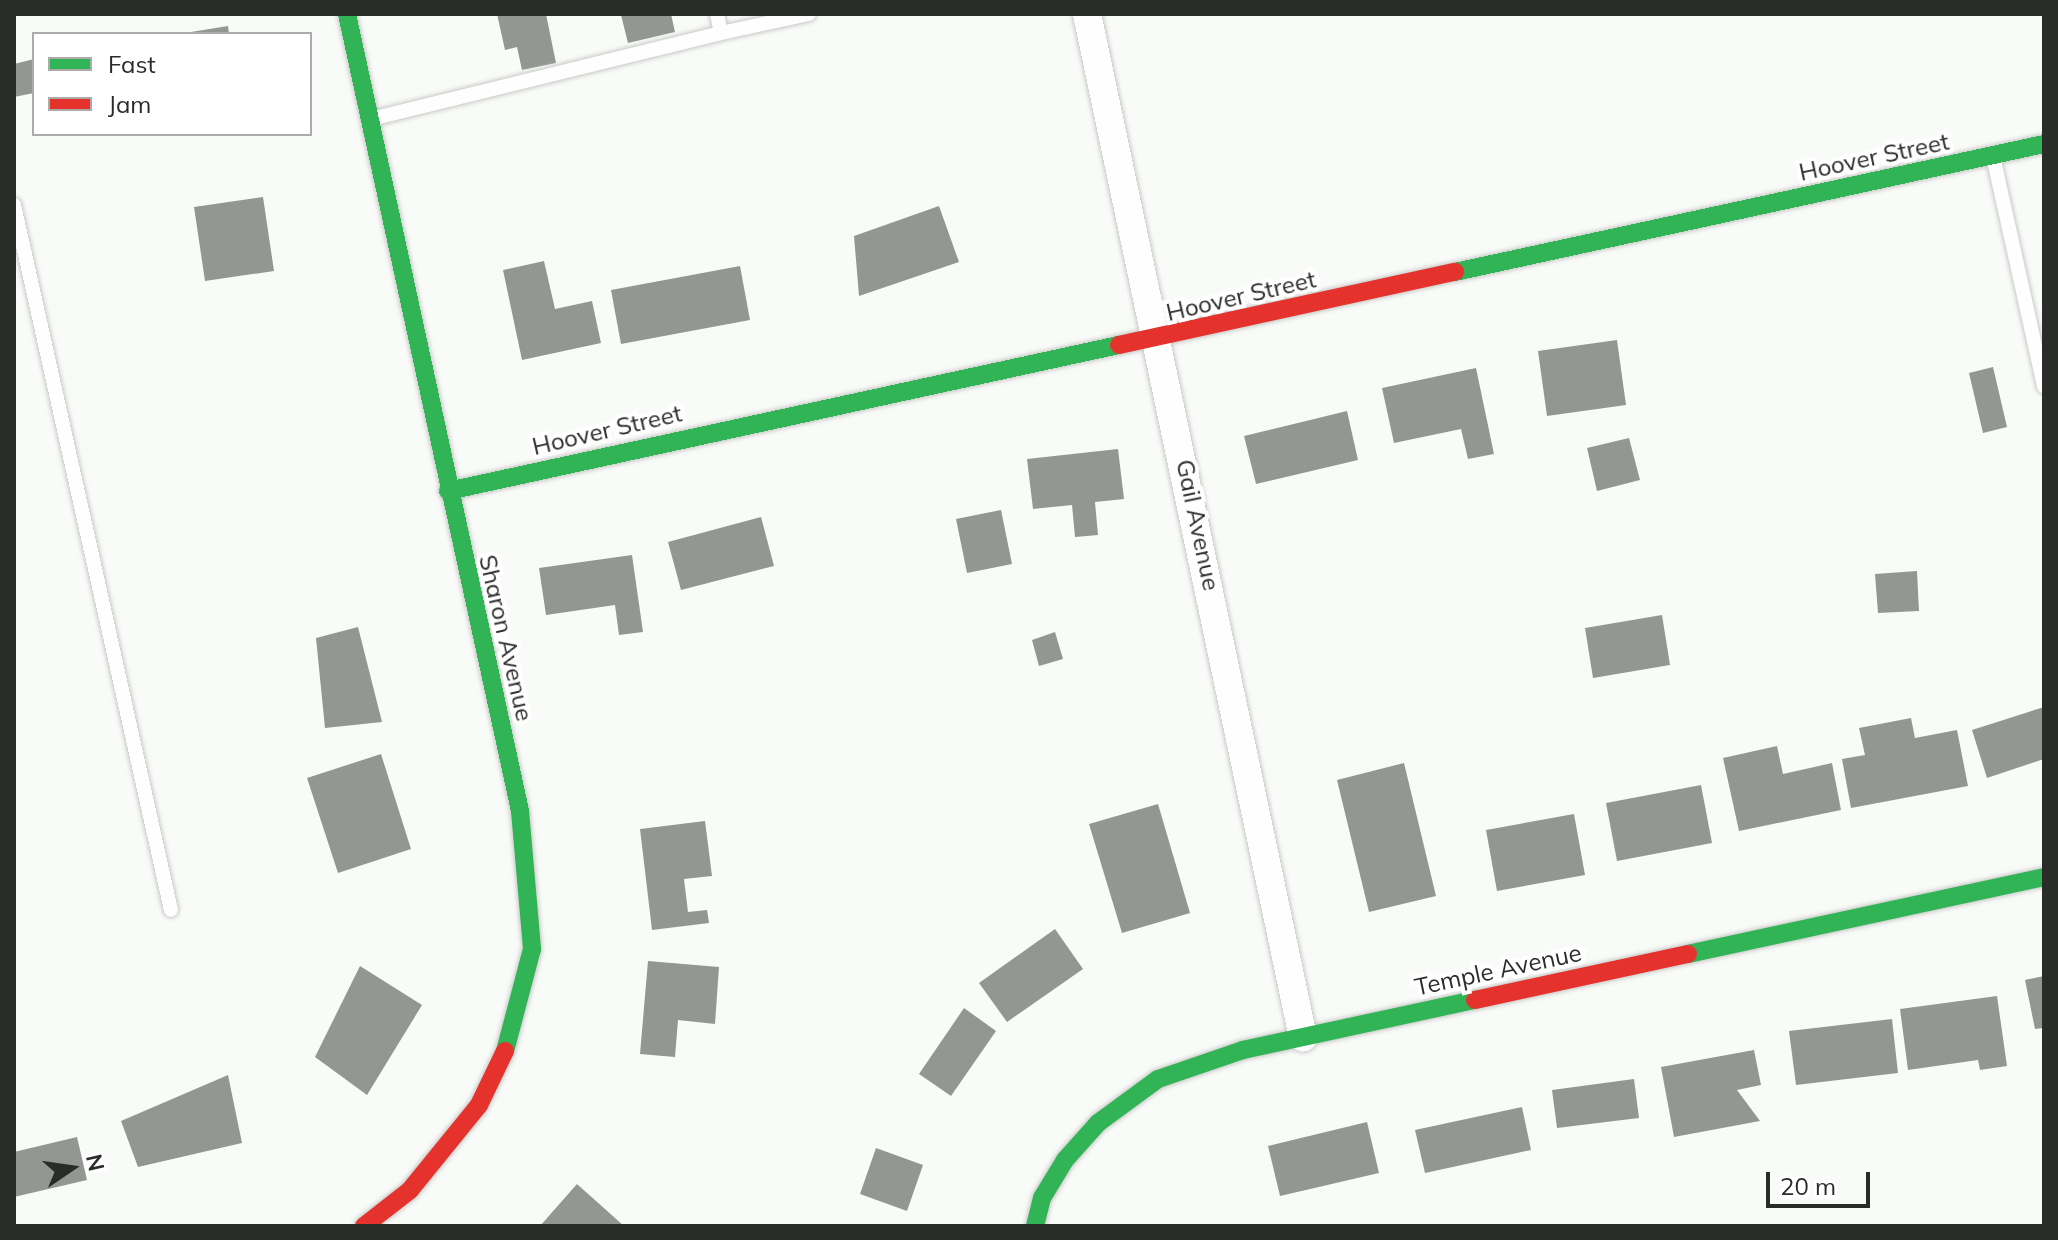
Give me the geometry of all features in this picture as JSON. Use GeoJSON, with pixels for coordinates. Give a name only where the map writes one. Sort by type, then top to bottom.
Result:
{"type":"FeatureCollection","features":[{"type":"Feature","properties":{"kind":"street","name":"Sharon Avenue"},"geometry":{"type":"LineString","coordinates":[[347,14],[448,491],[520,811],[532,949],[503,1057],[479,1105],[410,1190],[364,1226]]}},
{"type":"Feature","properties":{"kind":"street","name":"Gail Avenue"},"geometry":{"type":"LineString","coordinates":[[1087,14],[1159,339],[1303,1037]]}},
{"type":"Feature","properties":{"kind":"street","name":"Hoover Street"},"geometry":{"type":"LineString","coordinates":[[448,491],[1159,339],[2044,144]]}},
{"type":"Feature","properties":{"kind":"street","name":"Temple Avenue"},"geometry":{"type":"LineString","coordinates":[[1035,1226],[1042,1198],[1065,1160],[1128,1098],[1158,1079],[1243,1050],[2044,877]]}},
{"type":"Feature","properties":{"kind":"lane"},"geometry":{"type":"LineString","coordinates":[[717,14],[721,33]]}},
{"type":"Feature","properties":{"kind":"lane"},"geometry":{"type":"LineString","coordinates":[[370,119],[809,14]]}},
{"type":"Feature","properties":{"kind":"lane"},"geometry":{"type":"LineString","coordinates":[[1993,155],[2044,386]]}},
{"type":"Feature","properties":{"kind":"lane"},"geometry":{"type":"LineString","coordinates":[[14,205],[171,910]]}},
{"type":"Feature","properties":{"kind":"building"},"geometry":{"type":"Polygon","coordinates":[[[497,14],[546,14],[556,63],[522,70],[517,47],[505,50],[497,14]]]}},
{"type":"Feature","properties":{"kind":"building"},"geometry":{"type":"Polygon","coordinates":[[[671,14],[675,32],[628,43],[621,15],[671,14]]]}},
{"type":"Feature","properties":{"kind":"building"},"geometry":{"type":"Polygon","coordinates":[[[228,26],[229,32],[191,32],[228,26]]]}},
{"type":"Feature","properties":{"kind":"building"},"geometry":{"type":"Polygon","coordinates":[[[32,60],[32,93],[14,97],[14,64],[32,60]]]}},
{"type":"Feature","properties":{"kind":"building"},"geometry":{"type":"Polygon","coordinates":[[[263,197],[274,271],[205,281],[194,207],[263,197]]]}},
{"type":"Feature","properties":{"kind":"building"},"geometry":{"type":"Polygon","coordinates":[[[939,206],[959,262],[859,296],[854,236],[939,206]]]}},
{"type":"Feature","properties":{"kind":"building"},"geometry":{"type":"Polygon","coordinates":[[[544,261],[555,309],[592,301],[601,343],[522,360],[503,270],[544,261]]]}},
{"type":"Feature","properties":{"kind":"building"},"geometry":{"type":"Polygon","coordinates":[[[740,266],[750,320],[621,344],[611,290],[740,266]]]}},
{"type":"Feature","properties":{"kind":"building"},"geometry":{"type":"Polygon","coordinates":[[[1617,340],[1626,405],[1547,416],[1538,351],[1617,340]]]}},
{"type":"Feature","properties":{"kind":"building"},"geometry":{"type":"Polygon","coordinates":[[[1993,367],[2007,427],[1983,433],[1969,373],[1993,367]]]}},
{"type":"Feature","properties":{"kind":"building"},"geometry":{"type":"Polygon","coordinates":[[[1476,368],[1494,454],[1468,459],[1461,429],[1394,443],[1382,388],[1476,368]]]}},
{"type":"Feature","properties":{"kind":"building"},"geometry":{"type":"Polygon","coordinates":[[[1347,411],[1358,460],[1256,484],[1244,436],[1347,411]]]}},
{"type":"Feature","properties":{"kind":"building"},"geometry":{"type":"Polygon","coordinates":[[[1629,438],[1640,480],[1597,491],[1587,448],[1629,438]]]}},
{"type":"Feature","properties":{"kind":"building"},"geometry":{"type":"Polygon","coordinates":[[[1118,449],[1124,499],[1095,502],[1098,535],[1075,537],[1072,505],[1033,509],[1027,459],[1118,449]]]}},
{"type":"Feature","properties":{"kind":"building"},"geometry":{"type":"Polygon","coordinates":[[[1001,510],[1012,564],[967,573],[956,519],[1001,510]]]}},
{"type":"Feature","properties":{"kind":"building"},"geometry":{"type":"Polygon","coordinates":[[[761,517],[774,566],[681,590],[668,542],[761,517]]]}},
{"type":"Feature","properties":{"kind":"building"},"geometry":{"type":"Polygon","coordinates":[[[632,555],[643,632],[619,635],[615,605],[546,615],[539,568],[632,555]]]}},
{"type":"Feature","properties":{"kind":"building"},"geometry":{"type":"Polygon","coordinates":[[[1917,571],[1919,611],[1878,613],[1875,574],[1917,571]]]}},
{"type":"Feature","properties":{"kind":"building"},"geometry":{"type":"Polygon","coordinates":[[[1662,615],[1670,665],[1593,678],[1585,628],[1662,615]]]}},
{"type":"Feature","properties":{"kind":"building"},"geometry":{"type":"Polygon","coordinates":[[[358,627],[382,722],[325,728],[316,638],[358,627]]]}},
{"type":"Feature","properties":{"kind":"building"},"geometry":{"type":"Polygon","coordinates":[[[1055,632],[1063,659],[1039,666],[1032,640],[1055,632]]]}},
{"type":"Feature","properties":{"kind":"building"},"geometry":{"type":"Polygon","coordinates":[[[2044,707],[2044,759],[1987,778],[1972,730],[2044,707]]]}},
{"type":"Feature","properties":{"kind":"building"},"geometry":{"type":"Polygon","coordinates":[[[1911,718],[1915,738],[1957,730],[1968,786],[1851,808],[1842,759],[1865,755],[1859,728],[1911,718]]]}},
{"type":"Feature","properties":{"kind":"building"},"geometry":{"type":"Polygon","coordinates":[[[1777,746],[1783,774],[1832,763],[1841,810],[1739,831],[1723,758],[1777,746]]]}},
{"type":"Feature","properties":{"kind":"building"},"geometry":{"type":"Polygon","coordinates":[[[381,754],[411,849],[338,873],[307,778],[381,754]]]}},
{"type":"Feature","properties":{"kind":"building"},"geometry":{"type":"Polygon","coordinates":[[[1404,763],[1436,896],[1369,912],[1337,780],[1404,763]]]}},
{"type":"Feature","properties":{"kind":"building"},"geometry":{"type":"Polygon","coordinates":[[[1701,785],[1712,843],[1617,861],[1606,803],[1701,785]]]}},
{"type":"Feature","properties":{"kind":"building"},"geometry":{"type":"Polygon","coordinates":[[[1158,804],[1190,913],[1122,933],[1089,824],[1158,804]]]}},
{"type":"Feature","properties":{"kind":"building"},"geometry":{"type":"Polygon","coordinates":[[[1574,814],[1585,875],[1497,891],[1486,830],[1574,814]]]}},
{"type":"Feature","properties":{"kind":"building"},"geometry":{"type":"Polygon","coordinates":[[[705,821],[712,876],[684,879],[688,912],[707,910],[709,923],[652,930],[640,829],[705,821]]]}},
{"type":"Feature","properties":{"kind":"building"},"geometry":{"type":"Polygon","coordinates":[[[1055,929],[1083,969],[1007,1022],[979,983],[1055,929]]]}},
{"type":"Feature","properties":{"kind":"building"},"geometry":{"type":"Polygon","coordinates":[[[648,961],[719,967],[715,1024],[678,1020],[675,1057],[640,1054],[648,961]]]}},
{"type":"Feature","properties":{"kind":"building"},"geometry":{"type":"Polygon","coordinates":[[[360,966],[422,1005],[367,1095],[315,1057],[360,966]]]}},
{"type":"Feature","properties":{"kind":"building"},"geometry":{"type":"Polygon","coordinates":[[[2044,976],[2044,1028],[2035,1029],[2025,980],[2044,976]]]}},
{"type":"Feature","properties":{"kind":"building"},"geometry":{"type":"Polygon","coordinates":[[[1997,996],[2007,1066],[1980,1070],[1978,1060],[1908,1070],[1900,1009],[1997,996]]]}},
{"type":"Feature","properties":{"kind":"building"},"geometry":{"type":"Polygon","coordinates":[[[964,1008],[996,1031],[951,1096],[919,1074],[964,1008]]]}},
{"type":"Feature","properties":{"kind":"building"},"geometry":{"type":"Polygon","coordinates":[[[1892,1019],[1898,1073],[1796,1085],[1789,1031],[1892,1019]]]}},
{"type":"Feature","properties":{"kind":"building"},"geometry":{"type":"Polygon","coordinates":[[[1754,1050],[1761,1085],[1737,1090],[1760,1121],[1674,1137],[1661,1067],[1754,1050]]]}},
{"type":"Feature","properties":{"kind":"building"},"geometry":{"type":"Polygon","coordinates":[[[228,1075],[242,1143],[138,1167],[121,1121],[228,1075]]]}},
{"type":"Feature","properties":{"kind":"building"},"geometry":{"type":"Polygon","coordinates":[[[1634,1079],[1639,1118],[1557,1128],[1552,1090],[1634,1079]]]}},
{"type":"Feature","properties":{"kind":"building"},"geometry":{"type":"Polygon","coordinates":[[[1522,1107],[1531,1150],[1425,1173],[1415,1130],[1522,1107]]]}},
{"type":"Feature","properties":{"kind":"building"},"geometry":{"type":"Polygon","coordinates":[[[1367,1122],[1379,1173],[1280,1196],[1268,1146],[1367,1122]]]}},
{"type":"Feature","properties":{"kind":"building"},"geometry":{"type":"Polygon","coordinates":[[[77,1137],[87,1180],[14,1197],[14,1152],[77,1137]]]}},
{"type":"Feature","properties":{"kind":"building"},"geometry":{"type":"Polygon","coordinates":[[[876,1148],[923,1165],[907,1211],[860,1194],[876,1148]]]}},
{"type":"Feature","properties":{"kind":"building"},"geometry":{"type":"Polygon","coordinates":[[[577,1184],[624,1226],[540,1226],[577,1184]]]}},
{"type":"Feature","properties":{"kind":"traffic: fast"},"geometry":{"type":"LineString","coordinates":[[347,14],[520,811],[532,949],[505,1051]]}},
{"type":"Feature","properties":{"kind":"traffic: fast"},"geometry":{"type":"LineString","coordinates":[[1455,272],[2044,144]]}},
{"type":"Feature","properties":{"kind":"traffic: fast"},"geometry":{"type":"LineString","coordinates":[[448,491],[1119,345]]}},
{"type":"Feature","properties":{"kind":"traffic: fast"},"geometry":{"type":"LineString","coordinates":[[1688,954],[2044,877]]}},
{"type":"Feature","properties":{"kind":"traffic: fast"},"geometry":{"type":"LineString","coordinates":[[1035,1226],[1042,1198],[1065,1160],[1098,1123],[1158,1079],[1243,1050],[1475,1000]]}},
{"type":"Feature","properties":{"kind":"traffic: jam"},"geometry":{"type":"LineString","coordinates":[[1119,345],[1455,272]]}},
{"type":"Feature","properties":{"kind":"traffic: jam"},"geometry":{"type":"LineString","coordinates":[[1475,1000],[1688,954]]}},
{"type":"Feature","properties":{"kind":"traffic: jam"},"geometry":{"type":"LineString","coordinates":[[364,1226],[410,1190],[479,1105],[505,1051]]}}]}
